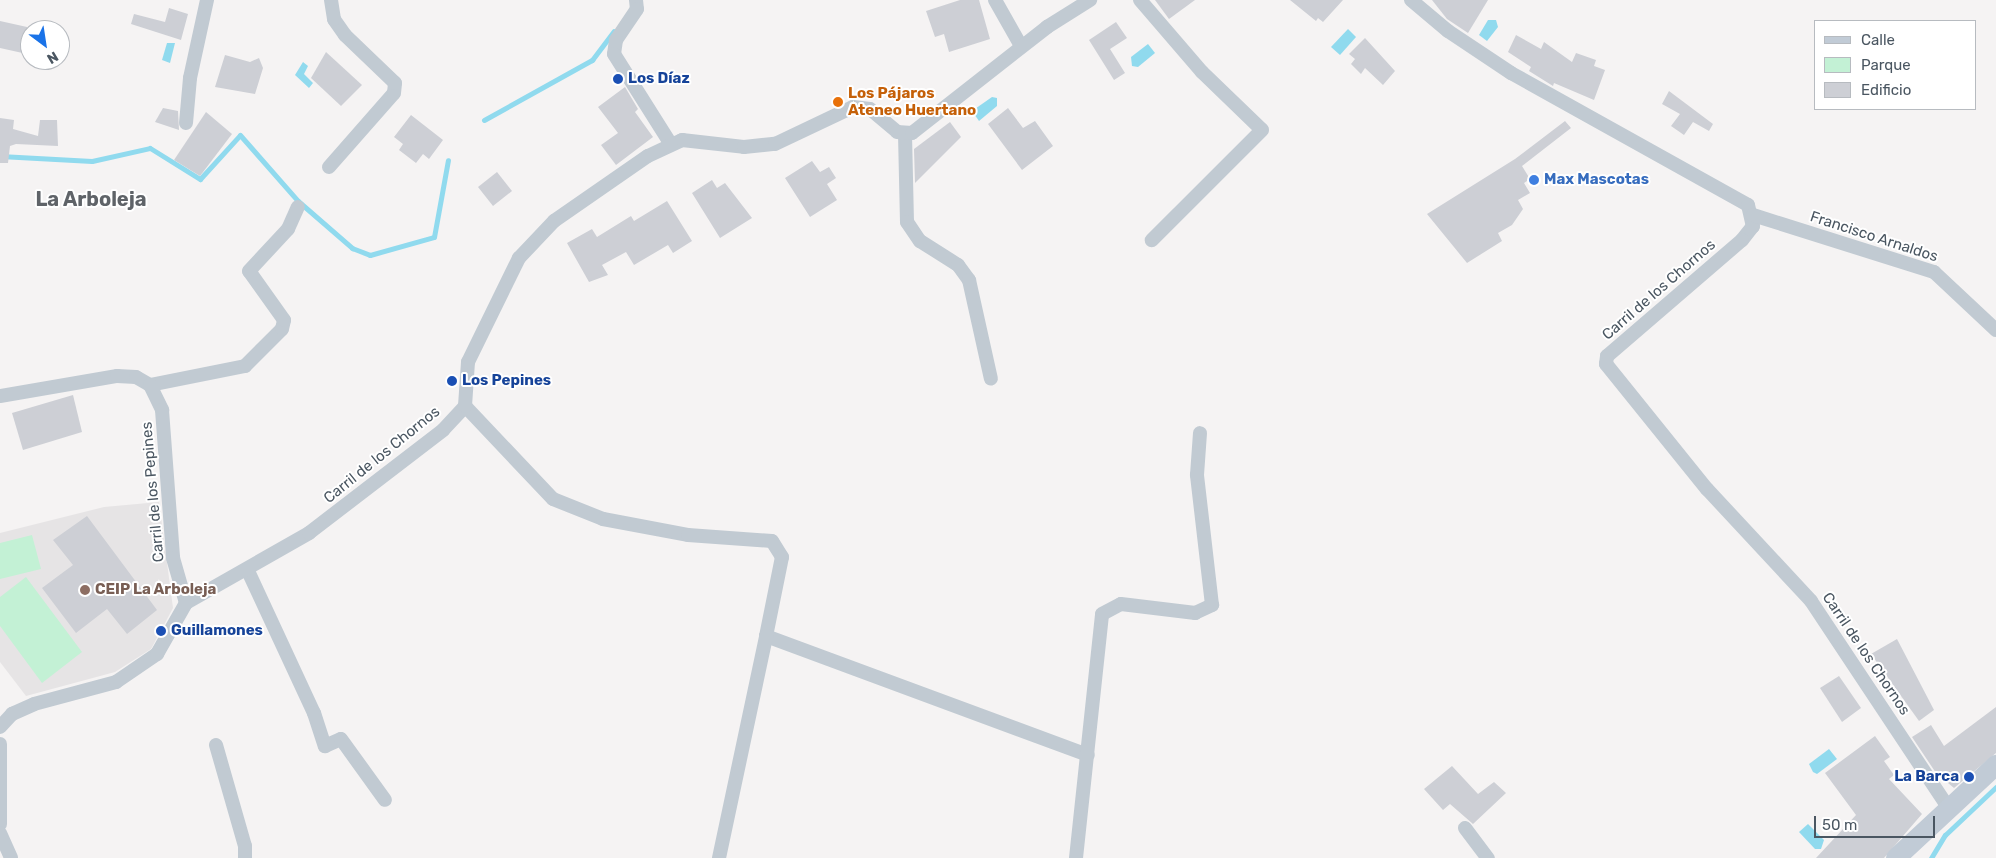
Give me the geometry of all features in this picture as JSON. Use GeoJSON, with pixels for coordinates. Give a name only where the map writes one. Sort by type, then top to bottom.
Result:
{"type":"FeatureCollection","features":[{"type":"Feature","properties":{"kind":"main road"},"geometry":{"type":"LineString","coordinates":[[1896,858],[1948,807],[1996,765]]}},
{"type":"Feature","properties":{"kind":"street"},"geometry":{"type":"LineString","coordinates":[[186,123],[190,78],[207,0]]}},
{"type":"Feature","properties":{"kind":"street"},"geometry":{"type":"LineString","coordinates":[[329,167],[394,93],[395,83],[345,35],[334,19],[330,0]]}},
{"type":"Feature","properties":{"kind":"street"},"geometry":{"type":"LineString","coordinates":[[636,0],[636,9],[616,40],[614,54],[670,143]]}},
{"type":"Feature","properties":{"kind":"street"},"geometry":{"type":"LineString","coordinates":[[995,0],[1021,46]]}},
{"type":"Feature","properties":{"kind":"street"},"geometry":{"type":"LineString","coordinates":[[905,134],[920,129],[1021,46],[1090,0]]}},
{"type":"Feature","properties":{"kind":"street"},"geometry":{"type":"LineString","coordinates":[[1140,0],[1202,72],[1262,130],[1152,240]]}},
{"type":"Feature","properties":{"kind":"street"},"geometry":{"type":"LineString","coordinates":[[1411,0],[1448,31],[1511,73],[1735,195],[1753,214]]}},
{"type":"Feature","properties":{"kind":"street"},"geometry":{"type":"LineString","coordinates":[[719,858],[782,557],[772,542],[688,536],[603,519],[553,499],[465,406],[468,362],[519,258],[554,222],[670,143],[699,139],[758,147],[791,138],[853,107],[870,109],[905,134]]}},
{"type":"Feature","properties":{"kind":"street"},"geometry":{"type":"LineString","coordinates":[[905,134],[908,222],[920,242],[958,265],[969,280],[991,379]]}},
{"type":"Feature","properties":{"kind":"street"},"geometry":{"type":"LineString","coordinates":[[0,396],[118,376],[150,385],[245,366],[276,337],[284,320],[249,271],[288,229],[298,207]]}},
{"type":"Feature","properties":{"kind":"street","name":"Francisco Arnaldos"},"geometry":{"type":"LineString","coordinates":[[1753,214],[1934,272],[1996,330]]}},
{"type":"Feature","properties":{"kind":"street","name":"Carril de los Chornos"},"geometry":{"type":"LineString","coordinates":[[1753,214],[1753,226],[1742,240],[1607,356],[1606,364],[1707,490],[1811,601],[1948,807]]}},
{"type":"Feature","properties":{"kind":"street","name":"Carril de los Pepines"},"geometry":{"type":"LineString","coordinates":[[150,385],[162,410],[173,558],[186,603]]}},
{"type":"Feature","properties":{"kind":"street","name":"Carril de los Chornos"},"geometry":{"type":"LineString","coordinates":[[186,603],[248,571],[309,533],[443,430],[465,406]]}},
{"type":"Feature","properties":{"kind":"street"},"geometry":{"type":"LineString","coordinates":[[1076,858],[1102,614],[1121,604],[1195,613],[1212,605],[1197,475],[1200,433]]}},
{"type":"Feature","properties":{"kind":"street"},"geometry":{"type":"LineString","coordinates":[[248,571],[314,712],[325,746],[341,739],[385,800]]}},
{"type":"Feature","properties":{"kind":"street"},"geometry":{"type":"LineString","coordinates":[[0,727],[12,714],[34,704],[116,682],[156,654],[186,603]]}},
{"type":"Feature","properties":{"kind":"street"},"geometry":{"type":"LineString","coordinates":[[766,636],[1088,755]]}},
{"type":"Feature","properties":{"kind":"street"},"geometry":{"type":"LineString","coordinates":[[0,744],[0,824]]}},
{"type":"Feature","properties":{"kind":"street"},"geometry":{"type":"LineString","coordinates":[[216,745],[246,846],[245,858]]}},
{"type":"Feature","properties":{"kind":"street"},"geometry":{"type":"LineString","coordinates":[[1466,828],[1488,858]]}},
{"type":"Feature","properties":{"kind":"street"},"geometry":{"type":"LineString","coordinates":[[0,833],[10,858]]}},
{"type":"Feature","properties":{"kind":"shaded area","name":"CEIP La Arboleja"},"geometry":{"type":"Polygon","coordinates":[[[159,502],[173,608],[151,649],[115,672],[26,696],[0,662],[0,533],[104,507],[159,502]]]}},
{"type":"Feature","properties":{"kind":"green space"},"geometry":{"type":"Polygon","coordinates":[[[32,535],[41,569],[0,579],[0,543],[32,535]]]}},
{"type":"Feature","properties":{"kind":"green space"},"geometry":{"type":"Polygon","coordinates":[[[26,577],[82,652],[42,683],[0,626],[0,597],[26,577]]]}},
{"type":"Feature","properties":{"kind":"water"},"geometry":{"type":"Polygon","coordinates":[[[1488,20],[1496,20],[1498,27],[1487,41],[1479,35],[1488,20]]]}},
{"type":"Feature","properties":{"kind":"water"},"geometry":{"type":"Polygon","coordinates":[[[1348,29],[1356,37],[1340,55],[1331,47],[1348,29]]]}},
{"type":"Feature","properties":{"kind":"water"},"geometry":{"type":"Polygon","coordinates":[[[167,43],[175,43],[170,63],[162,60],[167,43]]]}},
{"type":"Feature","properties":{"kind":"water"},"geometry":{"type":"Polygon","coordinates":[[[1148,44],[1155,53],[1138,67],[1132,66],[1131,57],[1148,44]]]}},
{"type":"Feature","properties":{"kind":"water"},"geometry":{"type":"Polygon","coordinates":[[[303,62],[308,66],[304,74],[313,83],[309,88],[295,75],[303,62]]]}},
{"type":"Feature","properties":{"kind":"water"},"geometry":{"type":"Polygon","coordinates":[[[992,97],[997,98],[997,106],[979,121],[972,111],[992,97]]]}},
{"type":"Feature","properties":{"kind":"water"},"geometry":{"type":"Polygon","coordinates":[[[1829,749],[1837,759],[1817,774],[1813,772],[1809,764],[1829,749]]]}},
{"type":"Feature","properties":{"kind":"water"},"geometry":{"type":"Polygon","coordinates":[[[1808,824],[1824,840],[1821,849],[1815,849],[1799,832],[1808,824]]]}},
{"type":"Feature","properties":{"kind":"building"},"geometry":{"type":"Polygon","coordinates":[[[960,0],[979,0],[990,39],[949,52],[944,34],[935,37],[926,11],[960,0]]]}},
{"type":"Feature","properties":{"kind":"building"},"geometry":{"type":"Polygon","coordinates":[[[1155,0],[1195,0],[1169,19],[1155,0]]]}},
{"type":"Feature","properties":{"kind":"building"},"geometry":{"type":"Polygon","coordinates":[[[1290,0],[1343,0],[1323,22],[1318,18],[1316,21],[1290,0]]]}},
{"type":"Feature","properties":{"kind":"building"},"geometry":{"type":"Polygon","coordinates":[[[1432,0],[1488,0],[1468,33],[1447,19],[1432,0]]]}},
{"type":"Feature","properties":{"kind":"building"},"geometry":{"type":"Polygon","coordinates":[[[169,8],[188,14],[181,40],[131,24],[134,14],[165,22],[169,8]]]}},
{"type":"Feature","properties":{"kind":"building"},"geometry":{"type":"Polygon","coordinates":[[[0,21],[20,25],[20,52],[0,48],[0,21]]]}},
{"type":"Feature","properties":{"kind":"building"},"geometry":{"type":"Polygon","coordinates":[[[1116,22],[1127,38],[1110,49],[1125,73],[1114,80],[1089,40],[1116,22]]]}},
{"type":"Feature","properties":{"kind":"building"},"geometry":{"type":"Polygon","coordinates":[[[1516,35],[1541,49],[1544,42],[1572,62],[1576,53],[1596,60],[1594,66],[1605,70],[1594,100],[1554,83],[1553,86],[1529,71],[1531,67],[1508,52],[1516,35]]]}},
{"type":"Feature","properties":{"kind":"building"},"geometry":{"type":"Polygon","coordinates":[[[1365,38],[1395,71],[1383,85],[1365,68],[1361,74],[1351,64],[1355,59],[1349,54],[1365,38]]]}},
{"type":"Feature","properties":{"kind":"building"},"geometry":{"type":"Polygon","coordinates":[[[326,52],[362,85],[341,106],[311,78],[326,52]]]}},
{"type":"Feature","properties":{"kind":"building"},"geometry":{"type":"Polygon","coordinates":[[[225,55],[250,62],[259,58],[263,68],[255,94],[215,87],[225,55]]]}},
{"type":"Feature","properties":{"kind":"building"},"geometry":{"type":"Polygon","coordinates":[[[625,87],[638,109],[635,112],[653,137],[616,165],[601,145],[618,133],[598,107],[625,87]]]}},
{"type":"Feature","properties":{"kind":"building"},"geometry":{"type":"Polygon","coordinates":[[[1669,91],[1713,124],[1709,131],[1693,122],[1684,135],[1671,126],[1680,114],[1662,104],[1669,91]]]}},
{"type":"Feature","properties":{"kind":"building"},"geometry":{"type":"Polygon","coordinates":[[[163,108],[178,111],[179,130],[155,122],[163,108]]]}},
{"type":"Feature","properties":{"kind":"building"},"geometry":{"type":"Polygon","coordinates":[[[1008,108],[1023,128],[1035,121],[1053,146],[1022,170],[988,124],[1008,108]]]}},
{"type":"Feature","properties":{"kind":"building"},"geometry":{"type":"Polygon","coordinates":[[[206,112],[232,134],[200,176],[174,160],[206,112]]]}},
{"type":"Feature","properties":{"kind":"building"},"geometry":{"type":"Polygon","coordinates":[[[411,115],[443,140],[429,159],[423,154],[416,163],[399,150],[403,144],[394,137],[411,115]]]}},
{"type":"Feature","properties":{"kind":"building"},"geometry":{"type":"Polygon","coordinates":[[[0,118],[14,120],[13,129],[38,136],[40,120],[57,120],[58,146],[16,144],[10,146],[8,163],[0,163],[0,118]]]}},
{"type":"Feature","properties":{"kind":"building"},"geometry":{"type":"Polygon","coordinates":[[[1565,121],[1571,128],[1522,166],[1530,179],[1524,183],[1530,193],[1518,200],[1523,209],[1512,225],[1498,233],[1502,241],[1467,263],[1427,214],[1515,159],[1565,121]]]}},
{"type":"Feature","properties":{"kind":"building"},"geometry":{"type":"Polygon","coordinates":[[[950,122],[961,137],[915,183],[914,149],[950,122]]]}},
{"type":"Feature","properties":{"kind":"building"},"geometry":{"type":"Polygon","coordinates":[[[812,161],[820,172],[829,167],[836,178],[827,184],[837,200],[810,217],[785,178],[812,161]]]}},
{"type":"Feature","properties":{"kind":"building"},"geometry":{"type":"Polygon","coordinates":[[[497,172],[512,191],[493,206],[478,187],[497,172]]]}},
{"type":"Feature","properties":{"kind":"building"},"geometry":{"type":"Polygon","coordinates":[[[712,180],[717,188],[725,183],[752,218],[720,238],[692,193],[712,180]]]}},
{"type":"Feature","properties":{"kind":"building"},"geometry":{"type":"Polygon","coordinates":[[[667,201],[692,241],[673,253],[668,245],[634,265],[626,252],[602,265],[608,275],[589,282],[567,243],[592,229],[597,237],[631,216],[634,221],[667,201]]]}},
{"type":"Feature","properties":{"kind":"building"},"geometry":{"type":"Polygon","coordinates":[[[73,395],[82,432],[23,450],[12,413],[73,395]]]}},
{"type":"Feature","properties":{"kind":"building"},"geometry":{"type":"Polygon","coordinates":[[[87,516],[157,610],[127,634],[107,609],[76,633],[42,588],[73,565],[53,540],[87,516]]]}},
{"type":"Feature","properties":{"kind":"building"},"geometry":{"type":"Polygon","coordinates":[[[1897,639],[1934,710],[1919,721],[1871,654],[1897,639]]]}},
{"type":"Feature","properties":{"kind":"building"},"geometry":{"type":"Polygon","coordinates":[[[1839,676],[1861,708],[1842,722],[1820,688],[1839,676]]]}},
{"type":"Feature","properties":{"kind":"building"},"geometry":{"type":"Polygon","coordinates":[[[1996,707],[1996,753],[1954,788],[1936,773],[1912,737],[1931,725],[1944,746],[1996,707]]]}},
{"type":"Feature","properties":{"kind":"building"},"geometry":{"type":"Polygon","coordinates":[[[1875,736],[1890,757],[1884,761],[1894,775],[1889,779],[1922,814],[1884,858],[1816,858],[1856,815],[1825,773],[1875,736]]]}},
{"type":"Feature","properties":{"kind":"building"},"geometry":{"type":"Polygon","coordinates":[[[1452,766],[1478,794],[1494,782],[1506,793],[1473,824],[1450,804],[1443,810],[1424,789],[1452,766]]]}},
{"type":"Feature","properties":{"kind":"waterway"},"geometry":{"type":"LineString","coordinates":[[484,120],[592,60],[614,31]]}},
{"type":"Feature","properties":{"kind":"waterway"},"geometry":{"type":"LineString","coordinates":[[0,156],[92,161],[150,148],[200,179],[240,135],[298,201],[352,248],[370,255],[434,237],[448,160]]}},
{"type":"Feature","properties":{"kind":"waterway"},"geometry":{"type":"LineString","coordinates":[[1931,858],[1945,835],[1996,787]]}},
{"type":"Feature","properties":{"kind":"place","name":"Los Díaz"},"geometry":{"type":"Point","coordinates":[618,79]}},
{"type":"Feature","properties":{"kind":"place","name":"Los Pájaros Ateneo Huertano"},"geometry":{"type":"Point","coordinates":[838,102]}},
{"type":"Feature","properties":{"kind":"place","name":"Max Mascotas"},"geometry":{"type":"Point","coordinates":[1534,180]}},
{"type":"Feature","properties":{"kind":"place","name":"Los Pepines"},"geometry":{"type":"Point","coordinates":[452,381]}},
{"type":"Feature","properties":{"kind":"place","name":"CEIP La Arboleja"},"geometry":{"type":"Point","coordinates":[85,590]}},
{"type":"Feature","properties":{"kind":"place","name":"Guillamones"},"geometry":{"type":"Point","coordinates":[161,631]}},
{"type":"Feature","properties":{"kind":"place","name":"La Barca"},"geometry":{"type":"Point","coordinates":[1969,777]}},
{"type":"Feature","properties":{"kind":"district","name":"La Arboleja"},"geometry":{"type":"Point","coordinates":[91,199]}}]}
